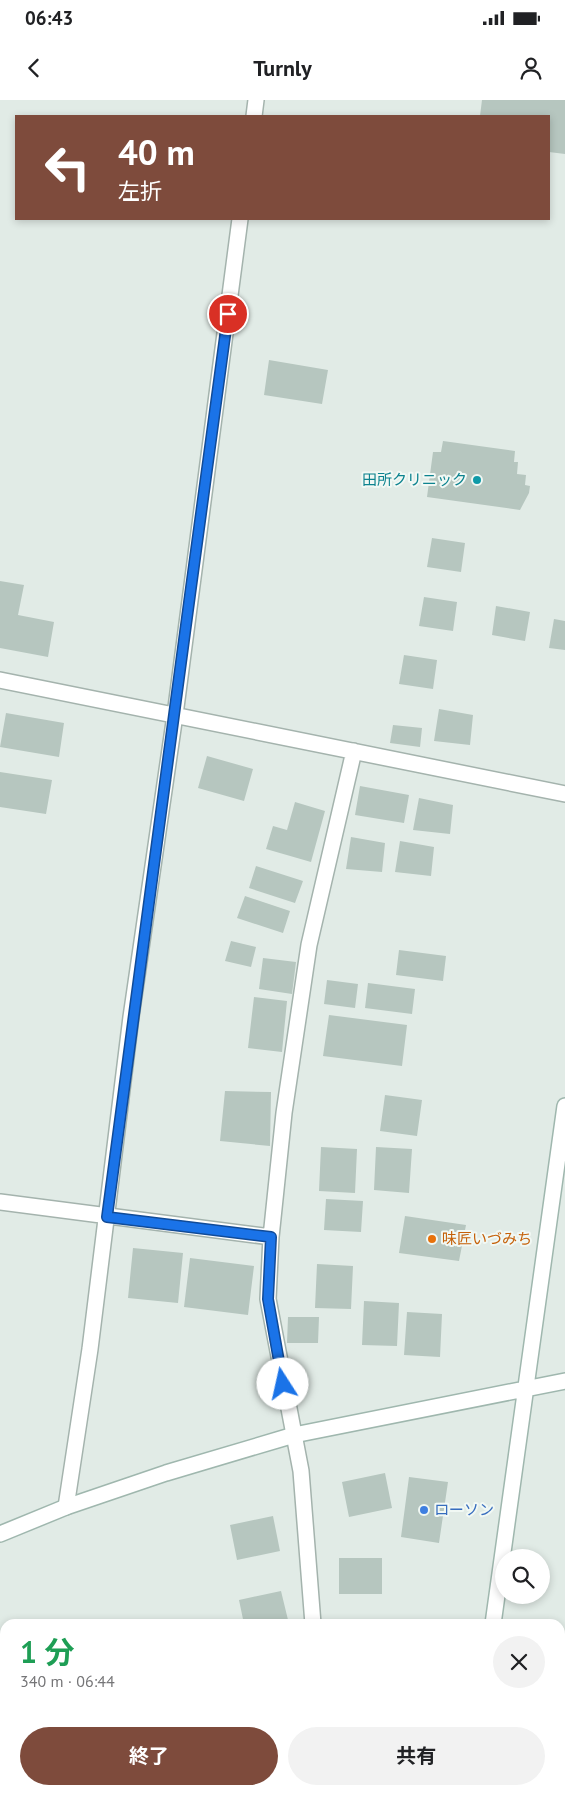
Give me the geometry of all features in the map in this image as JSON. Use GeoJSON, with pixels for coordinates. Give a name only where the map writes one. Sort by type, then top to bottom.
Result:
{"type":"FeatureCollection","features":[{"type":"Feature","properties":{"kind":"street"},"geometry":{"type":"LineString","coordinates":[[254,115],[256,100]]}},
{"type":"Feature","properties":{"kind":"street"},"geometry":{"type":"LineString","coordinates":[[66,1507],[107,1217],[131,1017],[175,715],[240,220]]}},
{"type":"Feature","properties":{"kind":"street"},"geometry":{"type":"LineString","coordinates":[[0,680],[565,794]]}},
{"type":"Feature","properties":{"kind":"street"},"geometry":{"type":"LineString","coordinates":[[313,1619],[301,1472],[268,1299],[271,1237],[284,1113],[309,945],[354,751]]}},
{"type":"Feature","properties":{"kind":"street"},"geometry":{"type":"LineString","coordinates":[[494,1619],[524,1388],[565,1106]]}},
{"type":"Feature","properties":{"kind":"street"},"geometry":{"type":"LineString","coordinates":[[0,1202],[271,1237]]}},
{"type":"Feature","properties":{"kind":"street"},"geometry":{"type":"LineString","coordinates":[[0,1534],[66,1507],[166,1472],[294,1435],[565,1381]]}},
{"type":"Feature","properties":{"kind":"building"},"geometry":{"type":"Polygon","coordinates":[[[482,100],[565,100],[565,154],[550,152],[550,115],[480,115],[482,100]]]}},
{"type":"Feature","properties":{"kind":"building"},"geometry":{"type":"Polygon","coordinates":[[[269,360],[328,370],[322,404],[264,395],[269,360]]]}},
{"type":"Feature","properties":{"kind":"building","name":"田所クリニック"},"geometry":{"type":"Polygon","coordinates":[[[443,441],[515,451],[514,462],[518,462],[517,474],[526,475],[525,485],[530,486],[529,493],[520,510],[427,497],[433,452],[441,452],[443,441]]]}},
{"type":"Feature","properties":{"kind":"building"},"geometry":{"type":"Polygon","coordinates":[[[432,538],[465,543],[461,572],[427,567],[432,538]]]}},
{"type":"Feature","properties":{"kind":"building"},"geometry":{"type":"Polygon","coordinates":[[[0,581],[24,585],[18,615],[54,622],[48,657],[0,648],[0,581]]]}},
{"type":"Feature","properties":{"kind":"building"},"geometry":{"type":"Polygon","coordinates":[[[424,597],[457,602],[453,631],[419,626],[424,597]]]}},
{"type":"Feature","properties":{"kind":"building"},"geometry":{"type":"Polygon","coordinates":[[[496,606],[530,612],[525,641],[492,635],[496,606]]]}},
{"type":"Feature","properties":{"kind":"building"},"geometry":{"type":"Polygon","coordinates":[[[554,619],[565,621],[565,650],[549,648],[554,619]]]}},
{"type":"Feature","properties":{"kind":"building"},"geometry":{"type":"Polygon","coordinates":[[[404,655],[437,660],[433,689],[399,684],[404,655]]]}},
{"type":"Feature","properties":{"kind":"building"},"geometry":{"type":"Polygon","coordinates":[[[439,709],[473,715],[470,745],[434,741],[439,709]]]}},
{"type":"Feature","properties":{"kind":"building"},"geometry":{"type":"Polygon","coordinates":[[[6,713],[64,723],[59,757],[0,747],[6,713]]]}},
{"type":"Feature","properties":{"kind":"building"},"geometry":{"type":"Polygon","coordinates":[[[393,725],[422,728],[420,747],[390,743],[393,725]]]}},
{"type":"Feature","properties":{"kind":"building"},"geometry":{"type":"Polygon","coordinates":[[[207,756],[253,769],[244,801],[198,788],[207,756]]]}},
{"type":"Feature","properties":{"kind":"building"},"geometry":{"type":"Polygon","coordinates":[[[0,772],[52,780],[46,814],[0,807],[0,772]]]}},
{"type":"Feature","properties":{"kind":"building"},"geometry":{"type":"Polygon","coordinates":[[[360,786],[409,795],[404,823],[355,815],[360,786]]]}},
{"type":"Feature","properties":{"kind":"building"},"geometry":{"type":"Polygon","coordinates":[[[419,798],[453,805],[450,834],[413,830],[419,798]]]}},
{"type":"Feature","properties":{"kind":"building"},"geometry":{"type":"Polygon","coordinates":[[[295,802],[325,811],[311,862],[266,849],[273,826],[287,830],[295,802]]]}},
{"type":"Feature","properties":{"kind":"building"},"geometry":{"type":"Polygon","coordinates":[[[351,837],[385,843],[382,872],[346,869],[351,837]]]}},
{"type":"Feature","properties":{"kind":"building"},"geometry":{"type":"Polygon","coordinates":[[[400,841],[434,847],[431,876],[395,872],[400,841]]]}},
{"type":"Feature","properties":{"kind":"building"},"geometry":{"type":"Polygon","coordinates":[[[256,866],[303,881],[295,903],[249,888],[256,866]]]}},
{"type":"Feature","properties":{"kind":"building"},"geometry":{"type":"Polygon","coordinates":[[[245,896],[290,911],[283,933],[237,918],[245,896]]]}},
{"type":"Feature","properties":{"kind":"building"},"geometry":{"type":"Polygon","coordinates":[[[231,941],[256,947],[251,967],[225,961],[231,941]]]}},
{"type":"Feature","properties":{"kind":"building"},"geometry":{"type":"Polygon","coordinates":[[[399,950],[446,956],[443,981],[396,975],[399,950]]]}},
{"type":"Feature","properties":{"kind":"building"},"geometry":{"type":"Polygon","coordinates":[[[263,958],[296,962],[292,994],[259,989],[263,958]]]}},
{"type":"Feature","properties":{"kind":"building"},"geometry":{"type":"Polygon","coordinates":[[[327,980],[358,984],[355,1008],[324,1004],[327,980]]]}},
{"type":"Feature","properties":{"kind":"building"},"geometry":{"type":"Polygon","coordinates":[[[368,983],[415,989],[412,1014],[365,1008],[368,983]]]}},
{"type":"Feature","properties":{"kind":"building"},"geometry":{"type":"Polygon","coordinates":[[[254,997],[287,1001],[282,1052],[248,1048],[254,997]]]}},
{"type":"Feature","properties":{"kind":"building"},"geometry":{"type":"Polygon","coordinates":[[[329,1015],[407,1025],[402,1066],[323,1056],[329,1015]]]}},
{"type":"Feature","properties":{"kind":"building"},"geometry":{"type":"Polygon","coordinates":[[[225,1091],[271,1092],[270,1146],[220,1141],[225,1091]]]}},
{"type":"Feature","properties":{"kind":"building"},"geometry":{"type":"Polygon","coordinates":[[[385,1095],[422,1100],[417,1136],[380,1131],[385,1095]]]}},
{"type":"Feature","properties":{"kind":"building"},"geometry":{"type":"Polygon","coordinates":[[[321,1147],[357,1149],[355,1193],[319,1191],[321,1147]]]}},
{"type":"Feature","properties":{"kind":"building"},"geometry":{"type":"Polygon","coordinates":[[[376,1147],[412,1149],[409,1193],[374,1190],[376,1147]]]}},
{"type":"Feature","properties":{"kind":"building"},"geometry":{"type":"Polygon","coordinates":[[[326,1199],[363,1201],[361,1232],[324,1230],[326,1199]]]}},
{"type":"Feature","properties":{"kind":"building","name":"味匠いづみち"},"geometry":{"type":"Polygon","coordinates":[[[405,1216],[466,1225],[459,1261],[399,1253],[405,1216]]]}},
{"type":"Feature","properties":{"kind":"building"},"geometry":{"type":"Polygon","coordinates":[[[133,1248],[183,1253],[178,1303],[128,1298],[133,1248]]]}},
{"type":"Feature","properties":{"kind":"building"},"geometry":{"type":"Polygon","coordinates":[[[190,1258],[254,1266],[248,1315],[184,1307],[190,1258]]]}},
{"type":"Feature","properties":{"kind":"building"},"geometry":{"type":"Polygon","coordinates":[[[317,1264],[353,1266],[351,1309],[315,1308],[317,1264]]]}},
{"type":"Feature","properties":{"kind":"building"},"geometry":{"type":"Polygon","coordinates":[[[364,1301],[399,1303],[397,1346],[362,1345],[364,1301]]]}},
{"type":"Feature","properties":{"kind":"building"},"geometry":{"type":"Polygon","coordinates":[[[407,1312],[442,1314],[440,1357],[404,1355],[407,1312]]]}},
{"type":"Feature","properties":{"kind":"building"},"geometry":{"type":"Polygon","coordinates":[[[288,1317],[319,1317],[318,1343],[287,1343],[288,1317]]]}},
{"type":"Feature","properties":{"kind":"building"},"geometry":{"type":"Polygon","coordinates":[[[385,1473],[392,1508],[349,1517],[342,1482],[385,1473]]]}},
{"type":"Feature","properties":{"kind":"building","name":"ローソン"},"geometry":{"type":"Polygon","coordinates":[[[409,1477],[448,1482],[439,1543],[401,1537],[409,1477]]]}},
{"type":"Feature","properties":{"kind":"building"},"geometry":{"type":"Polygon","coordinates":[[[273,1516],[280,1551],[237,1560],[230,1525],[273,1516]]]}},
{"type":"Feature","properties":{"kind":"building"},"geometry":{"type":"Polygon","coordinates":[[[339,1558],[382,1558],[382,1594],[339,1594],[339,1558]]]}},
{"type":"Feature","properties":{"kind":"building"},"geometry":{"type":"Polygon","coordinates":[[[281,1591],[288,1619],[243,1619],[239,1600],[281,1591]]]}},
{"type":"Feature","properties":{"kind":"place","name":"田所クリニック"},"geometry":{"type":"Point","coordinates":[477,480]}},
{"type":"Feature","properties":{"kind":"place","name":"味匠いづみち"},"geometry":{"type":"Point","coordinates":[432,1239]}},
{"type":"Feature","properties":{"kind":"place","name":"ローソン"},"geometry":{"type":"Point","coordinates":[424,1510]}},
{"type":"Feature","properties":{"kind":"route"},"geometry":{"type":"LineString","coordinates":[[228,314],[175,715],[131,1017],[107,1217],[271,1237],[268,1299],[283,1384]]}}]}
